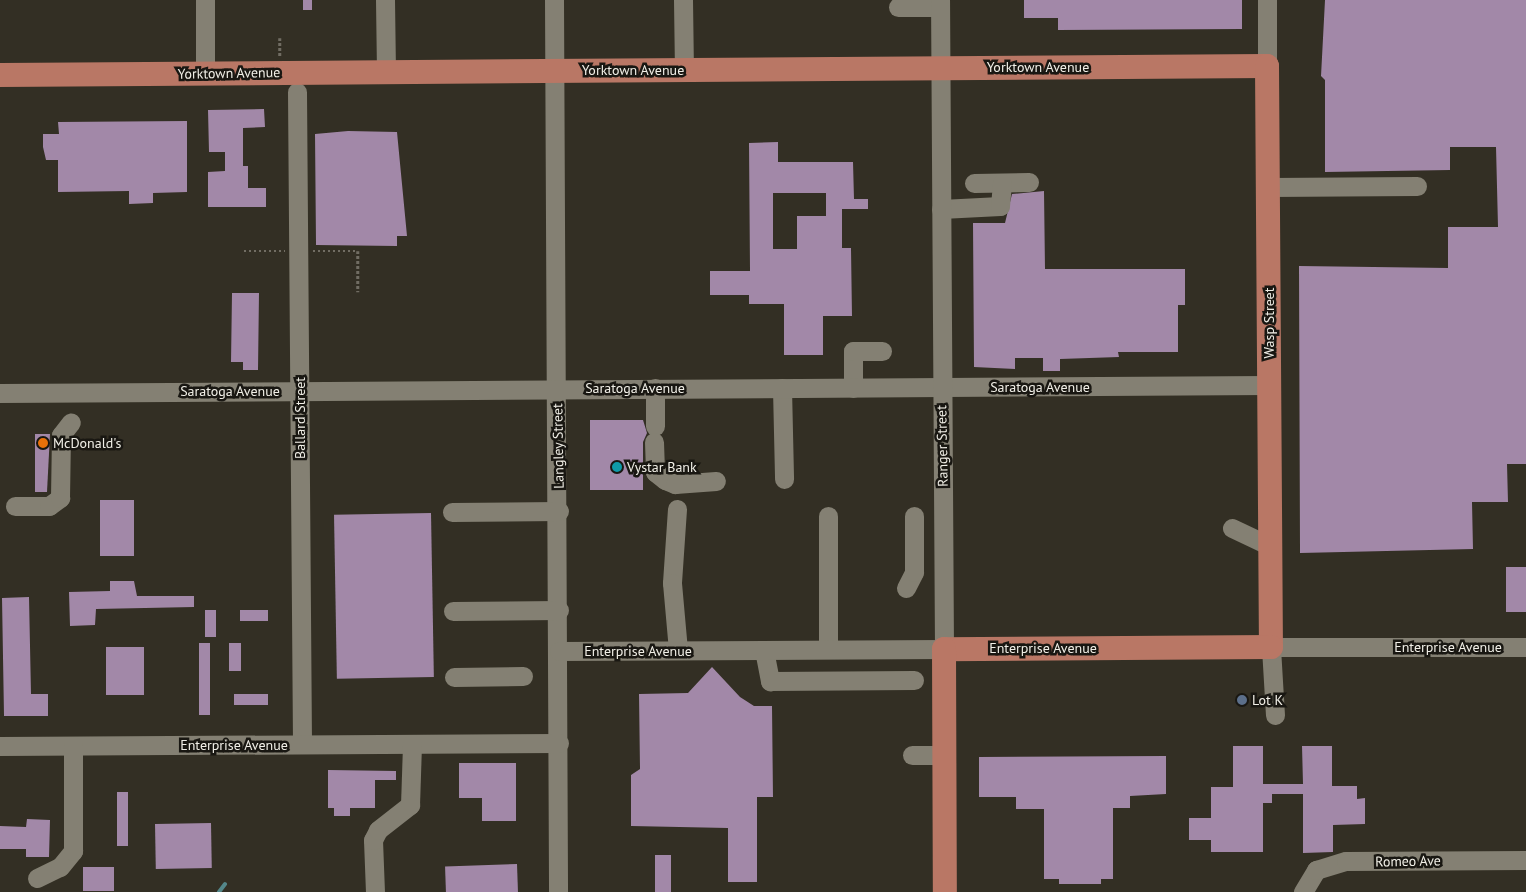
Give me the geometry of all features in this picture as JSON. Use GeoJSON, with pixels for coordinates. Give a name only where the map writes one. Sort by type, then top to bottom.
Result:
{"type":"FeatureCollection","features":[{"type":"Feature","properties":{"kind":"main road","name":"Yorktown Avenue"},"geometry":{"type":"LineString","coordinates":[[0,75],[1267,66]]}},
{"type":"Feature","properties":{"kind":"main road","name":"Wasp Street"},"geometry":{"type":"LineString","coordinates":[[1267,66],[1271,646]]}},
{"type":"Feature","properties":{"kind":"main road","name":"Enterprise Avenue"},"geometry":{"type":"LineString","coordinates":[[944,648],[1271,646]]}},
{"type":"Feature","properties":{"kind":"main road","name":"Ranger Street"},"geometry":{"type":"LineString","coordinates":[[944,648],[945,892]]}},
{"type":"Feature","properties":{"kind":"street"},"geometry":{"type":"LineString","coordinates":[[205,0],[205,73]]}},
{"type":"Feature","properties":{"kind":"street"},"geometry":{"type":"LineString","coordinates":[[385,0],[386,71]]}},
{"type":"Feature","properties":{"kind":"street","name":"Langley Street"},"geometry":{"type":"LineString","coordinates":[[554,0],[559,511],[558,892]]}},
{"type":"Feature","properties":{"kind":"street"},"geometry":{"type":"LineString","coordinates":[[683,0],[684,70]]}},
{"type":"Feature","properties":{"kind":"street","name":"Wasp Street"},"geometry":{"type":"LineString","coordinates":[[1267,0],[1267,66]]}},
{"type":"Feature","properties":{"kind":"street"},"geometry":{"type":"LineString","coordinates":[[898,7],[940,4]]}},
{"type":"Feature","properties":{"kind":"street","name":"Ranger Street"},"geometry":{"type":"LineString","coordinates":[[940,4],[944,648]]}},
{"type":"Feature","properties":{"kind":"street","name":"Ballard Street"},"geometry":{"type":"LineString","coordinates":[[297,92],[302,744]]}},
{"type":"Feature","properties":{"kind":"street"},"geometry":{"type":"LineString","coordinates":[[974,183],[1029,182]]}},
{"type":"Feature","properties":{"kind":"street"},"geometry":{"type":"LineString","coordinates":[[941,209],[1000,206],[1002,183]]}},
{"type":"Feature","properties":{"kind":"street"},"geometry":{"type":"LineString","coordinates":[[1268,187],[1417,186]]}},
{"type":"Feature","properties":{"kind":"street"},"geometry":{"type":"LineString","coordinates":[[853,388],[854,351],[882,350]]}},
{"type":"Feature","properties":{"kind":"street","name":"Saratoga Avenue"},"geometry":{"type":"LineString","coordinates":[[0,392],[1269,385]]}},
{"type":"Feature","properties":{"kind":"street"},"geometry":{"type":"LineString","coordinates":[[655,388],[655,472],[665,480],[675,484],[716,481]]}},
{"type":"Feature","properties":{"kind":"street"},"geometry":{"type":"LineString","coordinates":[[782,388],[784,479]]}},
{"type":"Feature","properties":{"kind":"street"},"geometry":{"type":"LineString","coordinates":[[10,510],[49,506],[60,498],[61,434],[71,422]]}},
{"type":"Feature","properties":{"kind":"street"},"geometry":{"type":"LineString","coordinates":[[677,509],[672,583],[678,650]]}},
{"type":"Feature","properties":{"kind":"street"},"geometry":{"type":"LineString","coordinates":[[452,512],[559,511]]}},
{"type":"Feature","properties":{"kind":"street"},"geometry":{"type":"LineString","coordinates":[[828,516],[828,649]]}},
{"type":"Feature","properties":{"kind":"street"},"geometry":{"type":"LineString","coordinates":[[906,588],[914,572],[914,516]]}},
{"type":"Feature","properties":{"kind":"street"},"geometry":{"type":"LineString","coordinates":[[1232,528],[1270,546]]}},
{"type":"Feature","properties":{"kind":"street"},"geometry":{"type":"LineString","coordinates":[[914,553],[943,555]]}},
{"type":"Feature","properties":{"kind":"street"},"geometry":{"type":"LineString","coordinates":[[453,611],[559,610]]}},
{"type":"Feature","properties":{"kind":"street"},"geometry":{"type":"LineString","coordinates":[[1271,646],[1276,715]]}},
{"type":"Feature","properties":{"kind":"street","name":"Enterprise Avenue"},"geometry":{"type":"LineString","coordinates":[[1271,646],[1526,647]]}},
{"type":"Feature","properties":{"kind":"street","name":"Enterprise Avenue"},"geometry":{"type":"LineString","coordinates":[[559,651],[944,648]]}},
{"type":"Feature","properties":{"kind":"street"},"geometry":{"type":"LineString","coordinates":[[882,649],[884,680]]}},
{"type":"Feature","properties":{"kind":"street"},"geometry":{"type":"LineString","coordinates":[[764,650],[770,681],[914,680]]}},
{"type":"Feature","properties":{"kind":"street"},"geometry":{"type":"LineString","coordinates":[[454,677],[523,676]]}},
{"type":"Feature","properties":{"kind":"street","name":"Enterprise Avenue"},"geometry":{"type":"LineString","coordinates":[[0,746],[559,743]]}},
{"type":"Feature","properties":{"kind":"street"},"geometry":{"type":"LineString","coordinates":[[375,892],[373,840],[378,830],[410,805],[412,744]]}},
{"type":"Feature","properties":{"kind":"street"},"geometry":{"type":"LineString","coordinates":[[37,878],[60,867],[73,851],[73,746]]}},
{"type":"Feature","properties":{"kind":"street"},"geometry":{"type":"LineString","coordinates":[[912,755],[945,755]]}},
{"type":"Feature","properties":{"kind":"street","name":"Romeo Ave"},"geometry":{"type":"LineString","coordinates":[[1303,892],[1316,870],[1346,861],[1526,860]]}},
{"type":"Feature","properties":{"kind":"path"},"geometry":{"type":"LineString","coordinates":[[280,38],[280,58]]}},
{"type":"Feature","properties":{"kind":"path"},"geometry":{"type":"LineString","coordinates":[[244,251],[358,251],[358,292]]}},
{"type":"Feature","properties":{"kind":"building"},"geometry":{"type":"Polygon","coordinates":[[[303,0],[312,0],[312,10],[303,10],[303,0]]]}},
{"type":"Feature","properties":{"kind":"building"},"geometry":{"type":"Polygon","coordinates":[[[1024,0],[1242,0],[1242,29],[1058,30],[1058,18],[1024,18],[1024,0]]]}},
{"type":"Feature","properties":{"kind":"building"},"geometry":{"type":"Polygon","coordinates":[[[1325,0],[1526,0],[1526,464],[1507,464],[1508,502],[1472,502],[1473,549],[1300,553],[1299,266],[1448,268],[1448,227],[1498,227],[1496,147],[1450,147],[1450,170],[1325,172],[1325,80],[1321,76],[1325,0]]]}},
{"type":"Feature","properties":{"kind":"building"},"geometry":{"type":"Polygon","coordinates":[[[264,109],[265,127],[243,128],[243,166],[248,166],[248,188],[266,188],[266,207],[208,207],[208,172],[225,171],[225,152],[209,152],[208,110],[264,109]]]}},
{"type":"Feature","properties":{"kind":"building"},"geometry":{"type":"Polygon","coordinates":[[[187,121],[187,192],[153,193],[153,203],[129,204],[129,191],[58,192],[58,160],[46,160],[43,134],[59,134],[58,122],[187,121]]]}},
{"type":"Feature","properties":{"kind":"building"},"geometry":{"type":"Polygon","coordinates":[[[348,131],[397,132],[407,236],[397,236],[397,246],[316,245],[315,134],[348,131]]]}},
{"type":"Feature","properties":{"kind":"building"},"geometry":{"type":"Polygon","coordinates":[[[778,142],[778,162],[853,162],[854,199],[868,199],[868,209],[842,209],[842,248],[851,248],[852,316],[823,316],[823,355],[784,355],[784,304],[749,304],[749,295],[710,295],[710,271],[750,271],[749,143],[778,142]],[[773,193],[773,249],[797,249],[797,216],[826,216],[826,193],[773,193]]]}},
{"type":"Feature","properties":{"kind":"building"},"geometry":{"type":"Polygon","coordinates":[[[1044,191],[1045,269],[1185,269],[1185,305],[1178,305],[1178,352],[1118,352],[1119,357],[1060,359],[1060,371],[1043,371],[1043,358],[1015,358],[1015,369],[974,367],[973,223],[1005,223],[1012,194],[1044,191]]]}},
{"type":"Feature","properties":{"kind":"building"},"geometry":{"type":"Polygon","coordinates":[[[232,293],[259,293],[258,370],[243,370],[243,362],[231,362],[232,293]]]}},
{"type":"Feature","properties":{"kind":"building","name":"Vystar Bank"},"geometry":{"type":"Polygon","coordinates":[[[590,420],[643,420],[647,433],[643,442],[643,490],[590,490],[590,420]]]}},
{"type":"Feature","properties":{"kind":"building"},"geometry":{"type":"Polygon","coordinates":[[[35,434],[50,434],[47,492],[35,492],[35,434]]]}},
{"type":"Feature","properties":{"kind":"building"},"geometry":{"type":"Polygon","coordinates":[[[100,500],[134,500],[134,556],[100,556],[100,500]]]}},
{"type":"Feature","properties":{"kind":"building"},"geometry":{"type":"Polygon","coordinates":[[[431,513],[434,677],[337,679],[334,515],[431,513]]]}},
{"type":"Feature","properties":{"kind":"building"},"geometry":{"type":"Polygon","coordinates":[[[1506,567],[1526,567],[1526,612],[1506,612],[1506,567]]]}},
{"type":"Feature","properties":{"kind":"building"},"geometry":{"type":"Polygon","coordinates":[[[110,581],[134,581],[137,596],[194,596],[194,607],[96,609],[95,625],[70,626],[69,592],[110,591],[110,581]]]}},
{"type":"Feature","properties":{"kind":"building"},"geometry":{"type":"Polygon","coordinates":[[[29,597],[31,694],[48,694],[48,716],[4,716],[2,598],[29,597]]]}},
{"type":"Feature","properties":{"kind":"building"},"geometry":{"type":"Polygon","coordinates":[[[205,610],[216,610],[216,637],[205,637],[205,610]]]}},
{"type":"Feature","properties":{"kind":"building"},"geometry":{"type":"Polygon","coordinates":[[[240,610],[268,610],[268,621],[240,621],[240,610]]]}},
{"type":"Feature","properties":{"kind":"building"},"geometry":{"type":"Polygon","coordinates":[[[199,643],[210,643],[210,715],[199,715],[199,643]]]}},
{"type":"Feature","properties":{"kind":"building"},"geometry":{"type":"Polygon","coordinates":[[[229,643],[241,643],[241,671],[229,671],[229,643]]]}},
{"type":"Feature","properties":{"kind":"building"},"geometry":{"type":"Polygon","coordinates":[[[106,647],[144,647],[144,695],[106,695],[106,647]]]}},
{"type":"Feature","properties":{"kind":"building"},"geometry":{"type":"Polygon","coordinates":[[[712,667],[740,697],[754,706],[772,706],[773,797],[757,797],[757,882],[728,882],[728,828],[631,826],[631,775],[640,769],[639,694],[688,693],[712,667]]]}},
{"type":"Feature","properties":{"kind":"building"},"geometry":{"type":"Polygon","coordinates":[[[234,694],[268,694],[268,705],[234,705],[234,694]]]}},
{"type":"Feature","properties":{"kind":"building"},"geometry":{"type":"Polygon","coordinates":[[[1233,746],[1263,746],[1263,784],[1303,784],[1302,746],[1332,746],[1332,786],[1357,786],[1357,799],[1365,798],[1365,824],[1333,825],[1333,852],[1303,853],[1303,794],[1272,794],[1272,803],[1263,803],[1263,852],[1211,852],[1211,840],[1189,840],[1189,818],[1211,818],[1211,787],[1233,787],[1233,746]]]}},
{"type":"Feature","properties":{"kind":"building"},"geometry":{"type":"Polygon","coordinates":[[[1166,756],[1166,794],[1130,796],[1130,808],[1113,808],[1113,879],[1101,879],[1101,884],[1059,884],[1059,879],[1044,879],[1044,809],[1016,809],[1016,797],[979,797],[979,757],[1166,756]]]}},
{"type":"Feature","properties":{"kind":"building"},"geometry":{"type":"Polygon","coordinates":[[[459,763],[516,763],[516,821],[482,821],[482,798],[459,798],[459,763]]]}},
{"type":"Feature","properties":{"kind":"building"},"geometry":{"type":"Polygon","coordinates":[[[328,770],[396,771],[396,780],[375,780],[375,808],[350,808],[350,816],[334,816],[334,808],[328,808],[328,770]]]}},
{"type":"Feature","properties":{"kind":"building"},"geometry":{"type":"Polygon","coordinates":[[[117,792],[128,792],[128,846],[117,846],[117,792]]]}},
{"type":"Feature","properties":{"kind":"building"},"geometry":{"type":"Polygon","coordinates":[[[27,819],[50,820],[49,857],[26,857],[26,849],[0,849],[0,826],[26,827],[27,819]]]}},
{"type":"Feature","properties":{"kind":"building"},"geometry":{"type":"Polygon","coordinates":[[[211,823],[212,868],[156,869],[155,824],[211,823]]]}},
{"type":"Feature","properties":{"kind":"building"},"geometry":{"type":"Polygon","coordinates":[[[655,855],[671,855],[671,892],[655,892],[655,855]]]}},
{"type":"Feature","properties":{"kind":"building"},"geometry":{"type":"Polygon","coordinates":[[[517,864],[518,892],[446,892],[445,867],[517,864]]]}},
{"type":"Feature","properties":{"kind":"building"},"geometry":{"type":"Polygon","coordinates":[[[83,867],[114,867],[114,891],[83,891],[83,867]]]}},
{"type":"Feature","properties":{"kind":"waterway"},"geometry":{"type":"LineString","coordinates":[[219,892],[225,884]]}},
{"type":"Feature","properties":{"kind":"place","name":"McDonald's"},"geometry":{"type":"Point","coordinates":[43,443]}},
{"type":"Feature","properties":{"kind":"place","name":"Vystar Bank"},"geometry":{"type":"Point","coordinates":[617,467]}},
{"type":"Feature","properties":{"kind":"place","name":"Lot K"},"geometry":{"type":"Point","coordinates":[1242,700]}}]}
